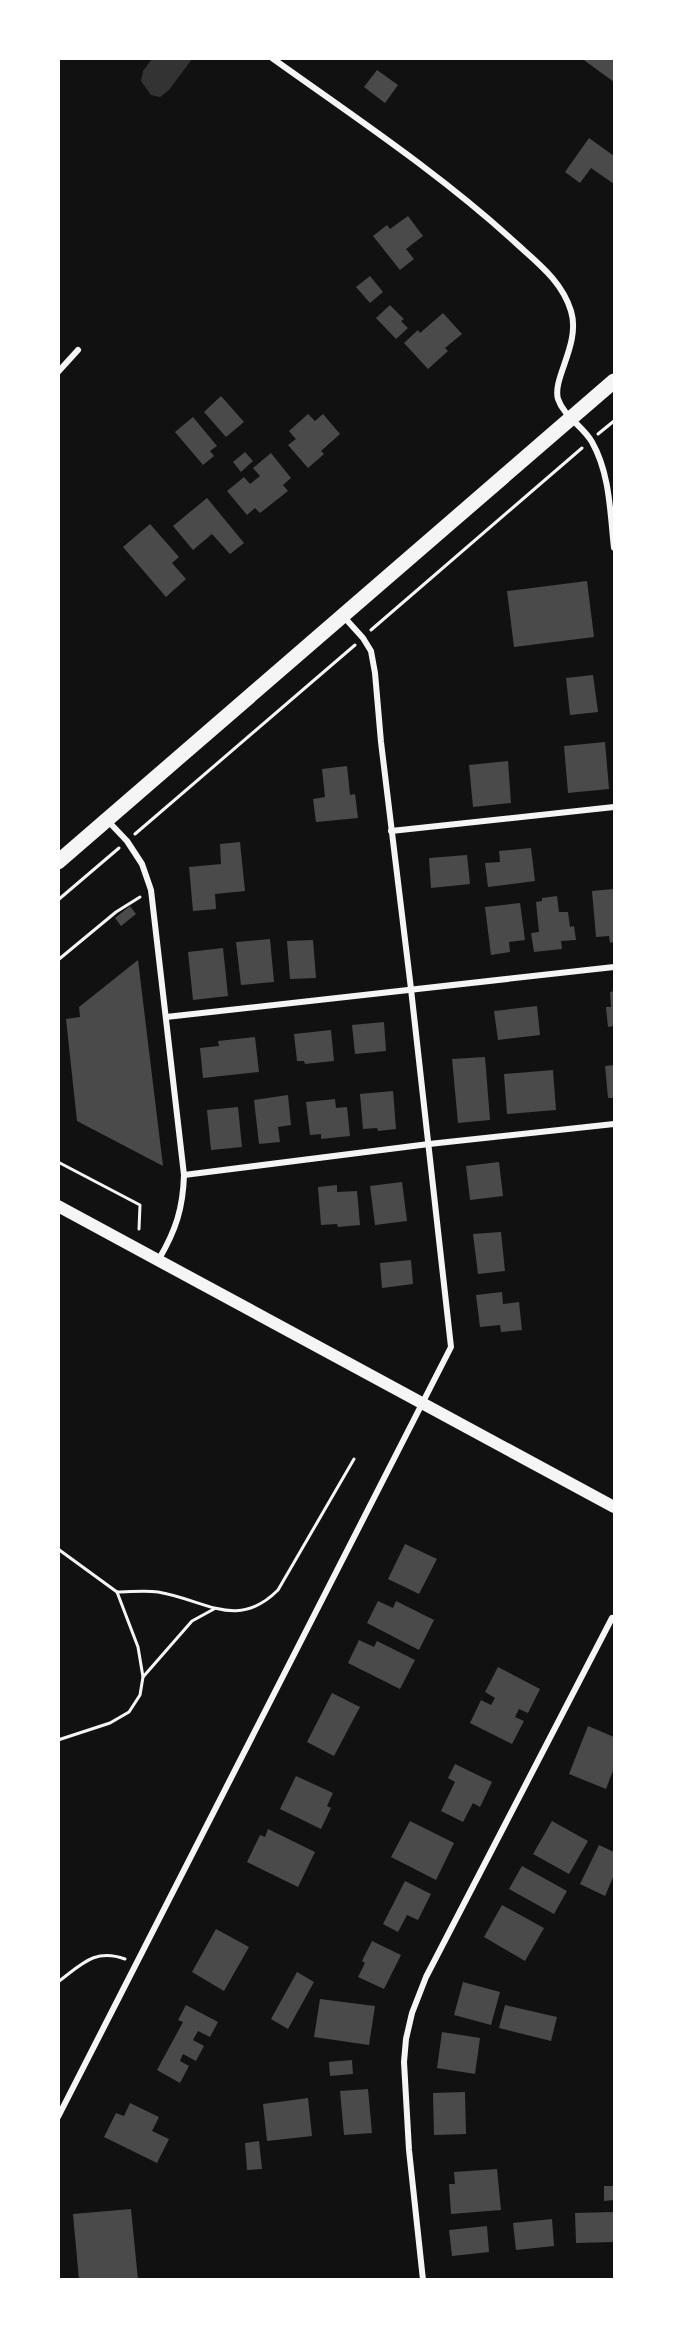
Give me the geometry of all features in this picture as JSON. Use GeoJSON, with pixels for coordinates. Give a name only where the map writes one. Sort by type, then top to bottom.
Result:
{"type":"FeatureCollection","features":[{"type":"Feature","properties":{"kind":"main road"},"geometry":{"type":"LineString","coordinates":[[58,862],[615,381]]}},
{"type":"Feature","properties":{"kind":"main road"},"geometry":{"type":"LineString","coordinates":[[58,1206],[615,1507]]}},
{"type":"Feature","properties":{"kind":"street"},"geometry":{"type":"LineString","coordinates":[[272,58],[398,147],[477,208],[551,275],[564,292],[572,313],[573,328],[572,343],[557,387],[558,398],[571,419],[591,440],[606,477],[615,548]]}},
{"type":"Feature","properties":{"kind":"street"},"geometry":{"type":"LineString","coordinates":[[58,372],[78,350]]}},
{"type":"Feature","properties":{"kind":"street"},"geometry":{"type":"LineString","coordinates":[[58,2117],[451,1347],[391,831],[375,673],[370,651],[363,638],[344,616]]}},
{"type":"Feature","properties":{"kind":"street"},"geometry":{"type":"LineString","coordinates":[[391,831],[615,807]]}},
{"type":"Feature","properties":{"kind":"street"},"geometry":{"type":"LineString","coordinates":[[108,821],[127,842],[142,864],[151,890],[166,1017],[184,1174],[184,1200],[177,1224],[159,1259]]}},
{"type":"Feature","properties":{"kind":"street"},"geometry":{"type":"LineString","coordinates":[[166,1017],[615,967]]}},
{"type":"Feature","properties":{"kind":"street"},"geometry":{"type":"LineString","coordinates":[[184,1174],[615,1124]]}},
{"type":"Feature","properties":{"kind":"street"},"geometry":{"type":"LineString","coordinates":[[423,2280],[404,2087],[406,2039],[412,2013],[426,1977],[612,1618]]}},
{"type":"Feature","properties":{"kind":"path"},"geometry":{"type":"LineString","coordinates":[[58,900],[615,421]]}},
{"type":"Feature","properties":{"kind":"path"},"geometry":{"type":"LineString","coordinates":[[58,960],[116,912],[151,890]]}},
{"type":"Feature","properties":{"kind":"path"},"geometry":{"type":"LineString","coordinates":[[58,1162],[140,1205],[139,1229]]}},
{"type":"Feature","properties":{"kind":"path"},"geometry":{"type":"LineString","coordinates":[[117,1592],[156,1592],[214,1609],[239,1611],[254,1609],[279,1590],[354,1459]]}},
{"type":"Feature","properties":{"kind":"path"},"geometry":{"type":"LineString","coordinates":[[58,1549],[117,1592],[138,1647],[143,1677],[140,1695],[129,1712],[110,1723],[58,1740]]}},
{"type":"Feature","properties":{"kind":"path"},"geometry":{"type":"LineString","coordinates":[[143,1677],[192,1621],[214,1609]]}},
{"type":"Feature","properties":{"kind":"path"},"geometry":{"type":"LineString","coordinates":[[58,1982],[94,1956],[113,1954],[137,1963]]}},
{"type":"Feature","properties":{"kind":"shaded area"},"geometry":{"type":"Polygon","coordinates":[[[152,59],[192,59],[169,90],[160,97],[151,95],[141,81],[143,71],[152,59]]]}},
{"type":"Feature","properties":{"kind":"building"},"geometry":{"type":"Polygon","coordinates":[[[581,58],[613,58],[614,82],[581,58]]]}},
{"type":"Feature","properties":{"kind":"building"},"geometry":{"type":"Polygon","coordinates":[[[377,70],[398,85],[385,103],[364,87],[377,70]]]}},
{"type":"Feature","properties":{"kind":"building"},"geometry":{"type":"Polygon","coordinates":[[[589,138],[614,156],[614,184],[591,168],[580,183],[565,172],[589,138]]]}},
{"type":"Feature","properties":{"kind":"building"},"geometry":{"type":"Polygon","coordinates":[[[408,216],[423,236],[406,249],[414,259],[400,270],[373,236],[387,225],[390,229],[408,216]]]}},
{"type":"Feature","properties":{"kind":"building"},"geometry":{"type":"Polygon","coordinates":[[[370,276],[383,292],[370,303],[356,287],[370,276]]]}},
{"type":"Feature","properties":{"kind":"building"},"geometry":{"type":"Polygon","coordinates":[[[390,305],[404,319],[401,321],[408,328],[396,339],[376,318],[390,305]]]}},
{"type":"Feature","properties":{"kind":"building"},"geometry":{"type":"Polygon","coordinates":[[[443,313],[462,334],[445,348],[448,351],[428,369],[404,343],[418,330],[420,333],[443,313]]]}},
{"type":"Feature","properties":{"kind":"building"},"geometry":{"type":"Polygon","coordinates":[[[221,396],[244,422],[226,437],[204,412],[221,396]]]}},
{"type":"Feature","properties":{"kind":"building"},"geometry":{"type":"Polygon","coordinates":[[[308,414],[315,421],[323,414],[340,434],[321,451],[324,454],[308,468],[288,445],[296,439],[289,431],[308,414]]]}},
{"type":"Feature","properties":{"kind":"building"},"geometry":{"type":"Polygon","coordinates":[[[193,417],[217,446],[210,451],[214,456],[203,465],[175,432],[193,417]]]}},
{"type":"Feature","properties":{"kind":"building"},"geometry":{"type":"Polygon","coordinates":[[[245,452],[253,461],[241,472],[233,462],[245,452]]]}},
{"type":"Feature","properties":{"kind":"building"},"geometry":{"type":"Polygon","coordinates":[[[271,453],[291,478],[283,485],[288,491],[260,513],[255,508],[247,515],[227,491],[244,477],[250,484],[260,476],[253,468],[271,453]]]}},
{"type":"Feature","properties":{"kind":"building"},"geometry":{"type":"Polygon","coordinates":[[[207,498],[244,543],[230,554],[212,534],[193,550],[173,526],[207,498]]]}},
{"type":"Feature","properties":{"kind":"building"},"geometry":{"type":"Polygon","coordinates":[[[150,524],[179,557],[172,563],[186,579],[166,597],[123,547],[150,524]]]}},
{"type":"Feature","properties":{"kind":"building"},"geometry":{"type":"Polygon","coordinates":[[[587,581],[594,637],[514,647],[507,591],[587,581]]]}},
{"type":"Feature","properties":{"kind":"building"},"geometry":{"type":"Polygon","coordinates":[[[593,675],[598,712],[570,715],[566,678],[593,675]]]}},
{"type":"Feature","properties":{"kind":"building"},"geometry":{"type":"Polygon","coordinates":[[[605,742],[609,789],[568,793],[564,746],[605,742]]]}},
{"type":"Feature","properties":{"kind":"building"},"geometry":{"type":"Polygon","coordinates":[[[508,761],[511,803],[473,807],[469,765],[508,761]]]}},
{"type":"Feature","properties":{"kind":"building"},"geometry":{"type":"Polygon","coordinates":[[[347,766],[350,795],[355,794],[358,818],[316,822],[313,799],[325,797],[322,769],[347,766]]]}},
{"type":"Feature","properties":{"kind":"building"},"geometry":{"type":"Polygon","coordinates":[[[240,842],[245,891],[215,894],[216,909],[193,911],[189,867],[221,864],[220,844],[240,842]]]}},
{"type":"Feature","properties":{"kind":"building"},"geometry":{"type":"Polygon","coordinates":[[[531,848],[535,881],[488,887],[485,863],[500,862],[499,851],[531,848]]]}},
{"type":"Feature","properties":{"kind":"building"},"geometry":{"type":"Polygon","coordinates":[[[467,855],[470,884],[431,888],[429,858],[467,855]]]}},
{"type":"Feature","properties":{"kind":"building"},"geometry":{"type":"Polygon","coordinates":[[[613,889],[614,942],[610,943],[609,936],[596,937],[592,891],[613,889]]]}},
{"type":"Feature","properties":{"kind":"building"},"geometry":{"type":"Polygon","coordinates":[[[557,896],[559,912],[568,912],[570,927],[574,926],[576,940],[561,941],[562,949],[534,952],[531,933],[539,932],[536,902],[542,901],[542,898],[557,896]]]}},
{"type":"Feature","properties":{"kind":"building"},"geometry":{"type":"Polygon","coordinates":[[[520,903],[525,940],[509,942],[510,952],[491,955],[485,907],[520,903]]]}},
{"type":"Feature","properties":{"kind":"building"},"geometry":{"type":"Polygon","coordinates":[[[130,906],[136,914],[121,926],[115,918],[130,906]]]}},
{"type":"Feature","properties":{"kind":"building"},"geometry":{"type":"Polygon","coordinates":[[[270,939],[274,982],[241,985],[236,942],[270,939]]]}},
{"type":"Feature","properties":{"kind":"building"},"geometry":{"type":"Polygon","coordinates":[[[313,940],[316,978],[290,979],[287,941],[313,940]]]}},
{"type":"Feature","properties":{"kind":"building"},"geometry":{"type":"Polygon","coordinates":[[[223,948],[228,996],[193,1000],[188,952],[223,948]]]}},
{"type":"Feature","properties":{"kind":"building"},"geometry":{"type":"Polygon","coordinates":[[[138,960],[163,1166],[77,1121],[66,1019],[80,1017],[79,1007],[138,960]]]}},
{"type":"Feature","properties":{"kind":"building"},"geometry":{"type":"Polygon","coordinates":[[[614,991],[614,1026],[608,1027],[606,1007],[611,1007],[610,992],[614,991]]]}},
{"type":"Feature","properties":{"kind":"building"},"geometry":{"type":"Polygon","coordinates":[[[537,1006],[540,1035],[498,1040],[494,1011],[537,1006]]]}},
{"type":"Feature","properties":{"kind":"building"},"geometry":{"type":"Polygon","coordinates":[[[384,1022],[386,1051],[355,1054],[352,1025],[384,1022]]]}},
{"type":"Feature","properties":{"kind":"building"},"geometry":{"type":"Polygon","coordinates":[[[331,1030],[334,1061],[305,1064],[304,1061],[297,1061],[294,1034],[331,1030]]]}},
{"type":"Feature","properties":{"kind":"building"},"geometry":{"type":"Polygon","coordinates":[[[255,1037],[259,1072],[203,1078],[200,1048],[219,1046],[218,1041],[255,1037]]]}},
{"type":"Feature","properties":{"kind":"building"},"geometry":{"type":"Polygon","coordinates":[[[485,1057],[490,1120],[458,1123],[452,1059],[485,1057]]]}},
{"type":"Feature","properties":{"kind":"building"},"geometry":{"type":"Polygon","coordinates":[[[614,1065],[614,1098],[608,1098],[605,1066],[614,1065]]]}},
{"type":"Feature","properties":{"kind":"building"},"geometry":{"type":"Polygon","coordinates":[[[553,1070],[556,1110],[507,1114],[504,1074],[553,1070]]]}},
{"type":"Feature","properties":{"kind":"building"},"geometry":{"type":"Polygon","coordinates":[[[393,1091],[396,1129],[378,1131],[377,1128],[363,1129],[360,1094],[393,1091]]]}},
{"type":"Feature","properties":{"kind":"building"},"geometry":{"type":"Polygon","coordinates":[[[288,1095],[291,1125],[278,1127],[280,1142],[259,1144],[254,1100],[288,1095]]]}},
{"type":"Feature","properties":{"kind":"building"},"geometry":{"type":"Polygon","coordinates":[[[335,1099],[336,1108],[347,1107],[350,1136],[321,1139],[321,1134],[310,1135],[306,1102],[335,1099]]]}},
{"type":"Feature","properties":{"kind":"building"},"geometry":{"type":"Polygon","coordinates":[[[238,1107],[242,1147],[211,1150],[207,1110],[238,1107]]]}},
{"type":"Feature","properties":{"kind":"building"},"geometry":{"type":"Polygon","coordinates":[[[499,1162],[503,1196],[470,1200],[466,1166],[499,1162]]]}},
{"type":"Feature","properties":{"kind":"building"},"geometry":{"type":"Polygon","coordinates":[[[402,1182],[407,1221],[375,1225],[370,1186],[402,1182]]]}},
{"type":"Feature","properties":{"kind":"building"},"geometry":{"type":"Polygon","coordinates":[[[337,1185],[337,1192],[357,1191],[360,1225],[338,1227],[337,1224],[321,1225],[318,1187],[337,1185]]]}},
{"type":"Feature","properties":{"kind":"building"},"geometry":{"type":"Polygon","coordinates":[[[501,1232],[505,1271],[478,1274],[473,1234],[501,1232]]]}},
{"type":"Feature","properties":{"kind":"building"},"geometry":{"type":"Polygon","coordinates":[[[411,1260],[413,1284],[382,1288],[380,1263],[411,1260]]]}},
{"type":"Feature","properties":{"kind":"building"},"geometry":{"type":"Polygon","coordinates":[[[502,1292],[503,1304],[519,1302],[522,1330],[501,1332],[500,1325],[480,1327],[476,1295],[502,1292]]]}},
{"type":"Feature","properties":{"kind":"building"},"geometry":{"type":"Polygon","coordinates":[[[405,1544],[437,1559],[419,1594],[388,1579],[405,1544]]]}},
{"type":"Feature","properties":{"kind":"building"},"geometry":{"type":"Polygon","coordinates":[[[378,1601],[393,1608],[396,1601],[434,1620],[419,1650],[367,1623],[378,1601]]]}},
{"type":"Feature","properties":{"kind":"building"},"geometry":{"type":"Polygon","coordinates":[[[359,1640],[374,1647],[377,1641],[415,1660],[400,1689],[348,1663],[359,1640]]]}},
{"type":"Feature","properties":{"kind":"building"},"geometry":{"type":"Polygon","coordinates":[[[498,1667],[540,1689],[528,1713],[519,1709],[515,1717],[524,1721],[512,1744],[470,1723],[481,1700],[491,1705],[495,1698],[485,1692],[498,1667]]]}},
{"type":"Feature","properties":{"kind":"building"},"geometry":{"type":"Polygon","coordinates":[[[332,1693],[360,1707],[334,1756],[307,1742],[332,1693]]]}},
{"type":"Feature","properties":{"kind":"building"},"geometry":{"type":"Polygon","coordinates":[[[588,1726],[614,1737],[614,1768],[606,1789],[569,1774],[588,1726]]]}},
{"type":"Feature","properties":{"kind":"building"},"geometry":{"type":"Polygon","coordinates":[[[455,1764],[492,1782],[480,1807],[473,1803],[463,1822],[441,1811],[455,1782],[448,1778],[455,1764]]]}},
{"type":"Feature","properties":{"kind":"building"},"geometry":{"type":"Polygon","coordinates":[[[296,1776],[333,1793],[327,1806],[331,1808],[321,1829],[280,1809],[296,1776]]]}},
{"type":"Feature","properties":{"kind":"building"},"geometry":{"type":"Polygon","coordinates":[[[410,1821],[454,1843],[436,1880],[391,1857],[410,1821]]]}},
{"type":"Feature","properties":{"kind":"building"},"geometry":{"type":"Polygon","coordinates":[[[552,1821],[588,1841],[569,1874],[533,1854],[552,1821]]]}},
{"type":"Feature","properties":{"kind":"building"},"geometry":{"type":"Polygon","coordinates":[[[268,1829],[315,1852],[298,1887],[247,1862],[260,1835],[265,1837],[268,1829]]]}},
{"type":"Feature","properties":{"kind":"building"},"geometry":{"type":"Polygon","coordinates":[[[599,1845],[614,1852],[614,1875],[605,1896],[580,1884],[599,1845]]]}},
{"type":"Feature","properties":{"kind":"building"},"geometry":{"type":"Polygon","coordinates":[[[522,1866],[567,1891],[554,1914],[509,1889],[522,1866]]]}},
{"type":"Feature","properties":{"kind":"building"},"geometry":{"type":"Polygon","coordinates":[[[405,1881],[431,1894],[418,1920],[407,1915],[398,1932],[383,1924],[405,1881]]]}},
{"type":"Feature","properties":{"kind":"building"},"geometry":{"type":"Polygon","coordinates":[[[502,1905],[544,1928],[525,1961],[484,1937],[502,1905]]]}},
{"type":"Feature","properties":{"kind":"building"},"geometry":{"type":"Polygon","coordinates":[[[216,1929],[249,1947],[224,1991],[192,1972],[216,1929]]]}},
{"type":"Feature","properties":{"kind":"building"},"geometry":{"type":"Polygon","coordinates":[[[372,1941],[401,1955],[384,1989],[358,1977],[365,1963],[362,1961],[372,1941]]]}},
{"type":"Feature","properties":{"kind":"building"},"geometry":{"type":"Polygon","coordinates":[[[297,1972],[314,1982],[288,2029],[271,2019],[297,1972]]]}},
{"type":"Feature","properties":{"kind":"building"},"geometry":{"type":"Polygon","coordinates":[[[463,1982],[500,1992],[491,2025],[454,2015],[463,1982]]]}},
{"type":"Feature","properties":{"kind":"building"},"geometry":{"type":"Polygon","coordinates":[[[320,1999],[375,2006],[369,2045],[314,2037],[320,1999]]]}},
{"type":"Feature","properties":{"kind":"building"},"geometry":{"type":"Polygon","coordinates":[[[186,2005],[218,2022],[210,2037],[198,2031],[193,2040],[204,2046],[196,2061],[183,2054],[180,2061],[189,2066],[180,2083],[157,2070],[183,2022],[178,2020],[186,2005]]]}},
{"type":"Feature","properties":{"kind":"building"},"geometry":{"type":"Polygon","coordinates":[[[505,2005],[557,2017],[551,2041],[499,2028],[505,2005]]]}},
{"type":"Feature","properties":{"kind":"building"},"geometry":{"type":"Polygon","coordinates":[[[442,2032],[480,2038],[475,2074],[437,2068],[442,2032]]]}},
{"type":"Feature","properties":{"kind":"building"},"geometry":{"type":"Polygon","coordinates":[[[352,2060],[353,2074],[330,2076],[329,2062],[352,2060]]]}},
{"type":"Feature","properties":{"kind":"building"},"geometry":{"type":"Polygon","coordinates":[[[368,2089],[372,2133],[344,2135],[340,2091],[368,2089]]]}},
{"type":"Feature","properties":{"kind":"building"},"geometry":{"type":"Polygon","coordinates":[[[465,2092],[466,2134],[434,2135],[433,2093],[465,2092]]]}},
{"type":"Feature","properties":{"kind":"building"},"geometry":{"type":"Polygon","coordinates":[[[308,2098],[312,2136],[267,2141],[263,2104],[308,2098]]]}},
{"type":"Feature","properties":{"kind":"building"},"geometry":{"type":"Polygon","coordinates":[[[130,2103],[159,2117],[152,2131],[169,2139],[157,2163],[104,2137],[116,2113],[124,2116],[130,2103]]]}},
{"type":"Feature","properties":{"kind":"building"},"geometry":{"type":"Polygon","coordinates":[[[259,2141],[262,2169],[247,2170],[245,2143],[259,2141]]]}},
{"type":"Feature","properties":{"kind":"building"},"geometry":{"type":"Polygon","coordinates":[[[497,2169],[501,2210],[451,2214],[449,2184],[455,2184],[454,2172],[497,2169]]]}},
{"type":"Feature","properties":{"kind":"building"},"geometry":{"type":"Polygon","coordinates":[[[604,2186],[614,2186],[614,2200],[604,2201],[604,2186]]]}},
{"type":"Feature","properties":{"kind":"building"},"geometry":{"type":"Polygon","coordinates":[[[131,2209],[138,2280],[79,2280],[73,2214],[131,2209]]]}},
{"type":"Feature","properties":{"kind":"building"},"geometry":{"type":"Polygon","coordinates":[[[614,2212],[614,2242],[576,2243],[575,2213],[614,2212]]]}},
{"type":"Feature","properties":{"kind":"building"},"geometry":{"type":"Polygon","coordinates":[[[552,2219],[554,2246],[516,2250],[513,2223],[552,2219]]]}},
{"type":"Feature","properties":{"kind":"building"},"geometry":{"type":"Polygon","coordinates":[[[487,2226],[489,2252],[452,2256],[449,2230],[487,2226]]]}}]}
